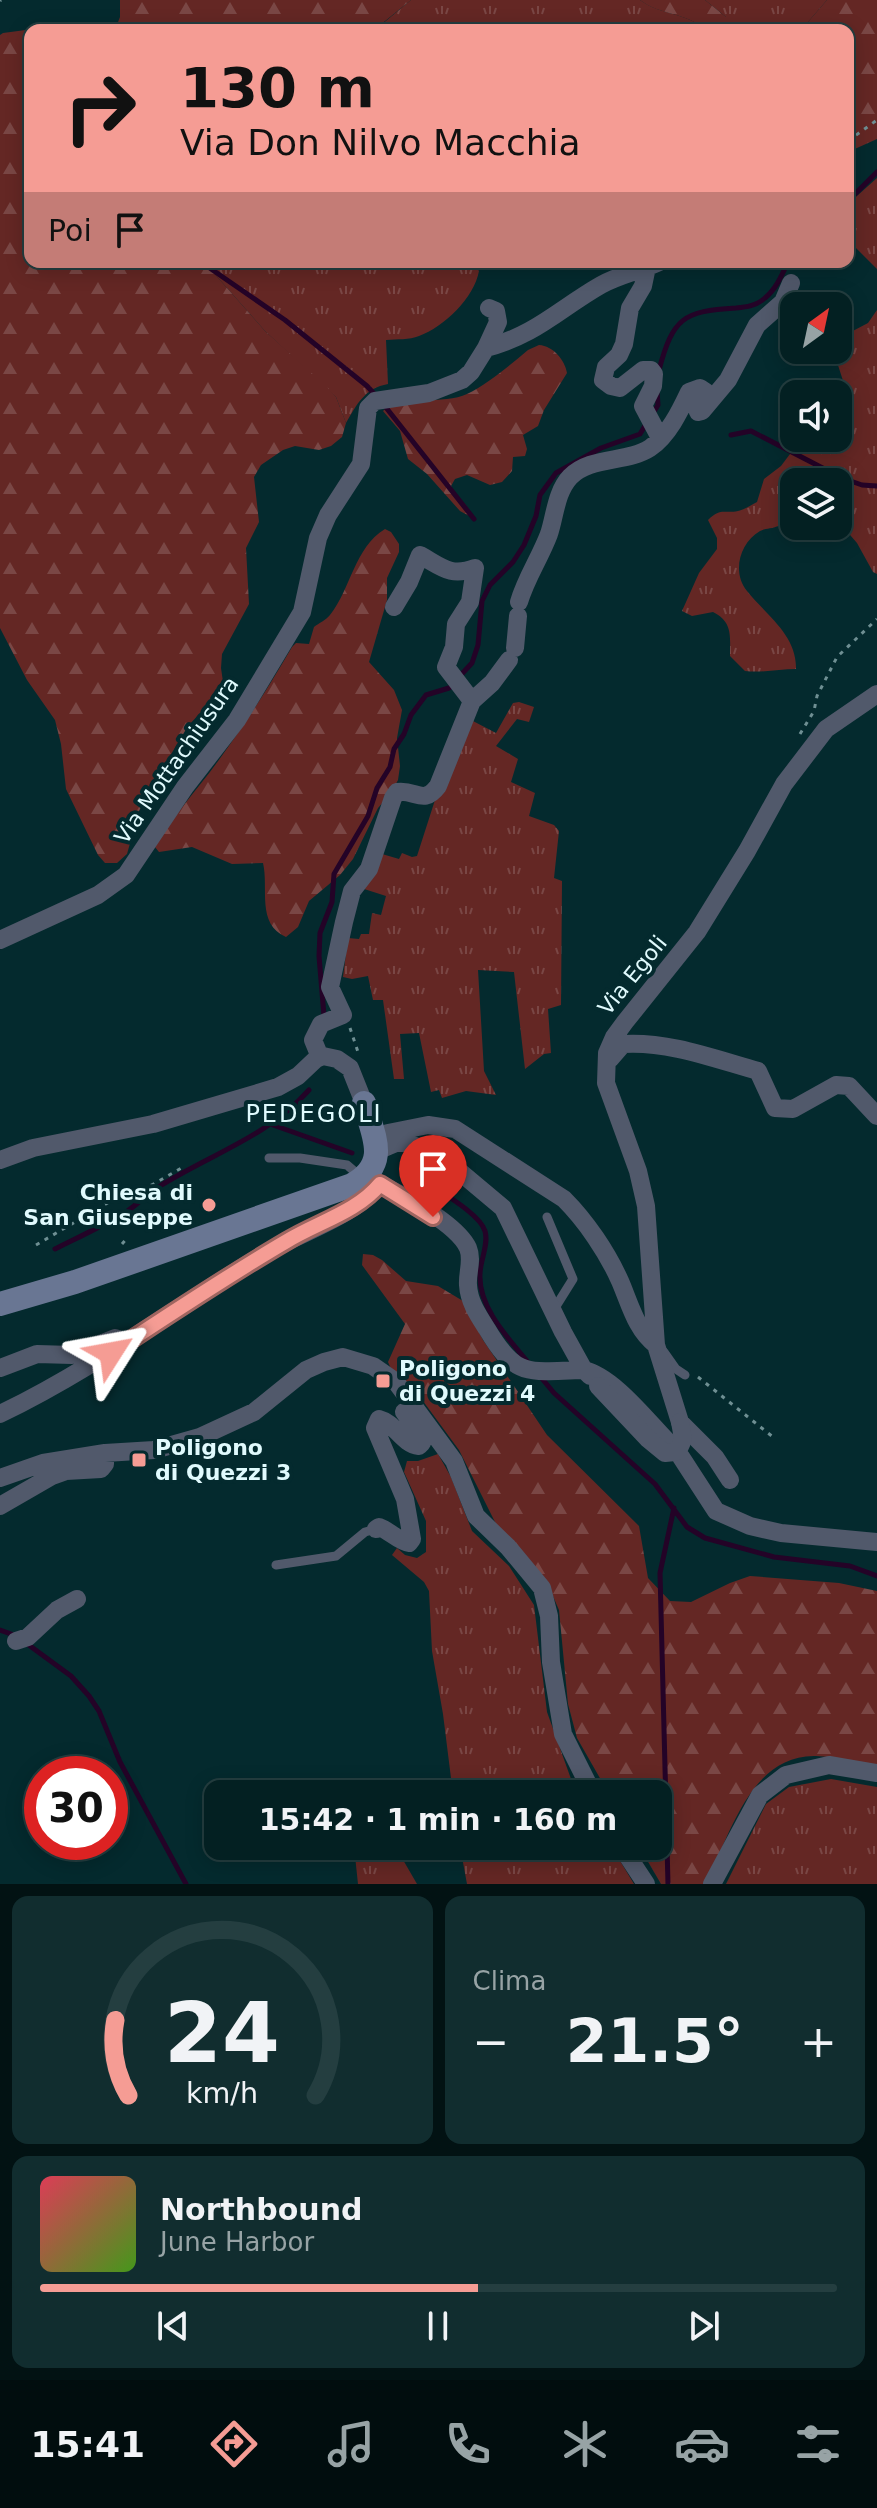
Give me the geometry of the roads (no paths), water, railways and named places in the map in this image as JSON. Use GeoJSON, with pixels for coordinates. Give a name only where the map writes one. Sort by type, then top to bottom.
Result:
{"type":"FeatureCollection","features":[{"type":"Feature","properties":{"kind":"street"},"geometry":{"type":"LineString","coordinates":[[486,348],[503,344],[541,326],[605,282],[645,268]]}},
{"type":"Feature","properties":{"kind":"street"},"geometry":{"type":"LineString","coordinates":[[652,268],[630,308],[624,344],[619,355],[606,367],[603,380],[620,388],[643,370],[651,370],[654,374],[653,386],[643,406],[660,438]]}},
{"type":"Feature","properties":{"kind":"street"},"geometry":{"type":"LineString","coordinates":[[463,688],[492,683],[512,654],[525,582],[548,536],[559,498],[572,475],[590,465],[649,449],[660,438],[689,392],[700,388],[706,392],[697,409],[698,412],[702,411],[728,380],[757,325],[783,302],[791,283]]}},
{"type":"Feature","properties":{"kind":"street","name":"Via Mottachiusura"},"geometry":{"type":"LineString","coordinates":[[0,940],[98,895],[126,875],[185,787],[237,720],[302,612],[318,538],[328,515],[361,464],[368,408],[375,401],[429,393],[462,380],[486,348],[498,322],[496,311],[489,308]]}},
{"type":"Feature","properties":{"kind":"street"},"geometry":{"type":"LineString","coordinates":[[394,607],[420,555],[453,573],[475,568],[470,602],[456,624],[454,647],[446,662],[446,667],[463,688]]}},
{"type":"Feature","properties":{"kind":"street"},"geometry":{"type":"LineString","coordinates":[[320,1057],[313,1040],[321,1024],[343,1015],[330,987],[352,891],[369,869],[397,792],[427,796],[438,786],[463,688]]}},
{"type":"Feature","properties":{"kind":"street","name":"Via Egoli"},"geometry":{"type":"LineString","coordinates":[[605,1066],[614,1037],[697,932],[784,784],[826,729],[877,694]]}},
{"type":"Feature","properties":{"kind":"street"},"geometry":{"type":"LineString","coordinates":[[655,1342],[641,1331],[611,1263],[564,1199],[455,1129],[428,1125],[388,1133],[441,1156],[503,1208],[578,1370],[665,1453],[675,1452],[683,1439],[655,1342],[646,1206],[638,1171],[606,1083],[605,1066],[623,1044],[639,1043],[710,1056],[758,1071],[775,1108],[793,1109],[836,1085],[849,1086],[877,1116]]}},
{"type":"Feature","properties":{"kind":"street"},"geometry":{"type":"LineString","coordinates":[[0,1160],[33,1148],[153,1124],[278,1087],[298,1076],[320,1057],[332,1057],[346,1064],[354,1075],[377,1151],[371,1180],[372,1194],[227,1276],[96,1363],[0,1414]]}},
{"type":"Feature","properties":{"kind":"street"},"geometry":{"type":"LineString","coordinates":[[377,1151],[396,1143],[407,1143]]}},
{"type":"Feature","properties":{"kind":"street"},"geometry":{"type":"LineString","coordinates":[[0,1304],[371,1180]]}},
{"type":"Feature","properties":{"kind":"street"},"geometry":{"type":"LineString","coordinates":[[371,1180],[460,1237],[470,1255],[468,1285],[473,1306],[501,1354],[527,1370],[596,1373],[676,1451],[716,1511],[750,1526],[781,1533],[877,1542]]}},
{"type":"Feature","properties":{"kind":"street"},"geometry":{"type":"LineString","coordinates":[[0,1368],[37,1354],[72,1355],[115,1338],[127,1342]]}},
{"type":"Feature","properties":{"kind":"street"},"geometry":{"type":"LineString","coordinates":[[0,1478],[43,1463],[105,1453],[154,1450],[200,1437],[254,1412],[306,1370],[324,1362],[343,1357],[373,1366],[396,1382],[454,1461],[476,1516],[508,1547],[542,1588],[549,1616],[551,1662],[563,1734],[586,1780]]}},
{"type":"Feature","properties":{"kind":"street"},"geometry":{"type":"LineString","coordinates":[[376,1529],[384,1528],[404,1542],[409,1543],[412,1539],[405,1499],[375,1428],[379,1419],[385,1420],[410,1444],[422,1443],[422,1438],[391,1392],[396,1382]]}},
{"type":"Feature","properties":{"kind":"street"},"geometry":{"type":"LineString","coordinates":[[680,1422],[715,1457],[730,1480]]}},
{"type":"Feature","properties":{"kind":"street"},"geometry":{"type":"LineString","coordinates":[[0,1506],[52,1476],[66,1471],[101,1469],[105,1464],[105,1453]]}},
{"type":"Feature","properties":{"kind":"street"},"geometry":{"type":"LineString","coordinates":[[21,1640],[57,1610],[77,1599]]}},
{"type":"Feature","properties":{"kind":"street"},"geometry":{"type":"LineString","coordinates":[[712,1884],[760,1795],[786,1775],[829,1765],[877,1773]]}},
{"type":"Feature","properties":{"kind":"street"},"geometry":{"type":"LineString","coordinates":[[630,1860],[646,1884]]}},
{"type":"Feature","properties":{"kind":"lane"},"geometry":{"type":"LineString","coordinates":[[269,1158],[300,1158],[347,1165],[371,1180]]}},
{"type":"Feature","properties":{"kind":"lane"},"geometry":{"type":"LineString","coordinates":[[547,1217],[573,1279],[553,1311]]}},
{"type":"Feature","properties":{"kind":"lane"},"geometry":{"type":"LineString","coordinates":[[655,1342],[676,1369],[687,1373]]}},
{"type":"Feature","properties":{"kind":"lane"},"geometry":{"type":"LineString","coordinates":[[276,1565],[336,1556],[365,1532],[376,1529]]}},
{"type":"Feature","properties":{"kind":"waterway"},"geometry":{"type":"LineString","coordinates":[[854,195],[877,172]]}},
{"type":"Feature","properties":{"kind":"waterway"},"geometry":{"type":"LineString","coordinates":[[210,268],[285,320],[377,397]]}},
{"type":"Feature","properties":{"kind":"waterway"},"geometry":{"type":"LineString","coordinates":[[659,370],[669,339],[683,321],[704,312],[758,303],[772,290],[785,268]]}},
{"type":"Feature","properties":{"kind":"waterway"},"geometry":{"type":"LineString","coordinates":[[652,415],[658,405],[657,391]]}},
{"type":"Feature","properties":{"kind":"waterway"},"geometry":{"type":"LineString","coordinates":[[384,405],[474,519]]}},
{"type":"Feature","properties":{"kind":"waterway"},"geometry":{"type":"LineString","coordinates":[[459,677],[472,663],[478,645],[482,601],[490,585],[513,562],[524,545],[536,516],[540,495],[556,473],[601,448],[640,434],[646,424]]}},
{"type":"Feature","properties":{"kind":"waterway"},"geometry":{"type":"LineString","coordinates":[[731,435],[751,431],[842,478],[877,486]]}},
{"type":"Feature","properties":{"kind":"waterway"},"geometry":{"type":"LineString","coordinates":[[324,1016],[320,933],[332,902],[334,874],[368,816],[377,788],[390,767],[394,749],[411,715],[426,695],[453,685]]}},
{"type":"Feature","properties":{"kind":"waterway"},"geometry":{"type":"LineString","coordinates":[[55,1249],[117,1217],[160,1186],[257,1132],[309,1090]]}},
{"type":"Feature","properties":{"kind":"waterway"},"geometry":{"type":"LineString","coordinates":[[273,1125],[352,1153]]}},
{"type":"Feature","properties":{"kind":"waterway"},"geometry":{"type":"LineString","coordinates":[[428,1183],[482,1224],[486,1236],[480,1274],[484,1298],[496,1321],[527,1361]]}},
{"type":"Feature","properties":{"kind":"waterway"},"geometry":{"type":"LineString","coordinates":[[539,1375],[554,1393],[655,1484],[687,1527],[705,1538],[774,1557],[850,1566],[877,1576]]}},
{"type":"Feature","properties":{"kind":"waterway"},"geometry":{"type":"LineString","coordinates":[[668,1884],[660,1573],[674,1508]]}},
{"type":"Feature","properties":{"kind":"waterway"},"geometry":{"type":"LineString","coordinates":[[0,1630],[14,1635]]}},
{"type":"Feature","properties":{"kind":"waterway"},"geometry":{"type":"LineString","coordinates":[[26,1643],[71,1676],[99,1711],[120,1762],[186,1884]]}},
{"type":"Feature","properties":{"kind":"place","name":"Chiesa di San Giuseppe"},"geometry":{"type":"Point","coordinates":[209,1205]}},
{"type":"Feature","properties":{"kind":"place","name":"Poligono di Quezzi 4"},"geometry":{"type":"Point","coordinates":[383,1381]}},
{"type":"Feature","properties":{"kind":"place","name":"Poligono di Quezzi 3"},"geometry":{"type":"Point","coordinates":[139,1460]}},
{"type":"Feature","properties":{"kind":"district","name":"PEDEGOLI"},"geometry":{"type":"Point","coordinates":[314,1114]}}]}
